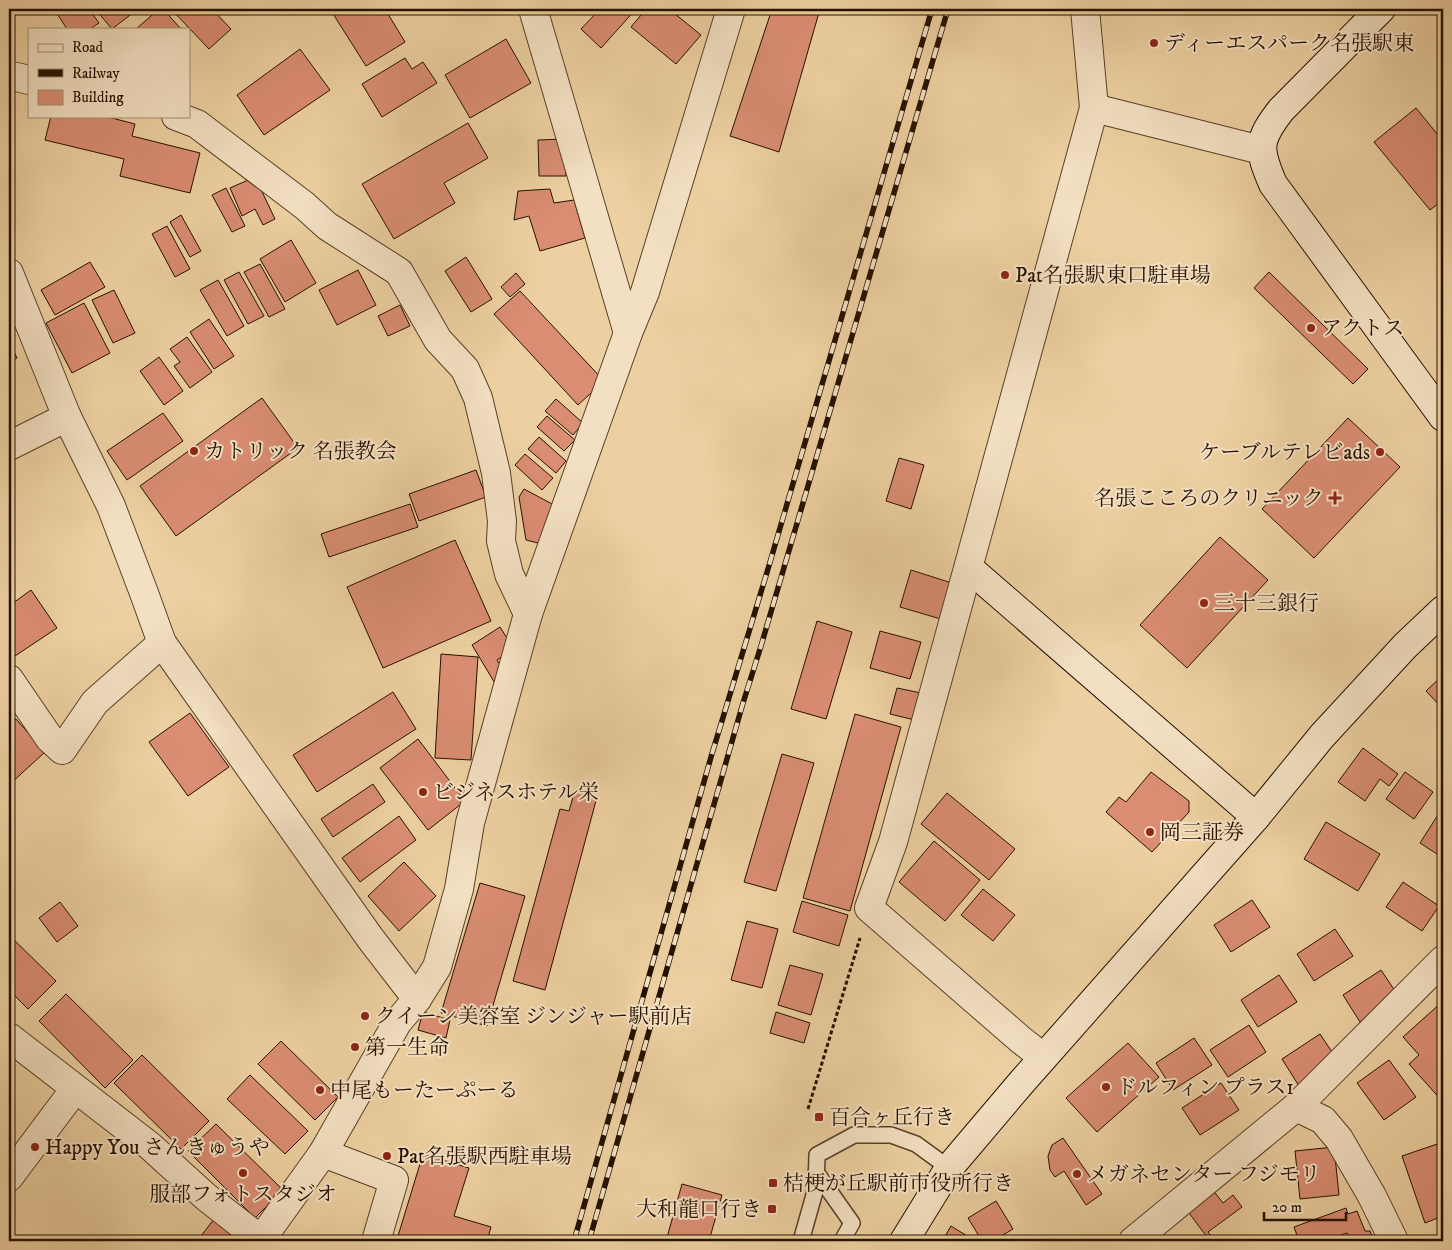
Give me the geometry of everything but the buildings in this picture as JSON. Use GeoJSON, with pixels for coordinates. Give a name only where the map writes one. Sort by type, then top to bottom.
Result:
{"type":"FeatureCollection","features":[{"type":"Feature","properties":{"kind":"street"},"geometry":{"type":"LineString","coordinates":[[532,9],[628,333]]}},
{"type":"Feature","properties":{"kind":"street"},"geometry":{"type":"LineString","coordinates":[[9,1037],[75,1090],[150,1146],[206,1197],[265,1239],[323,1153],[397,1023],[417,999],[437,967],[459,889],[470,823],[528,614],[628,333],[645,292],[731,9]]}},
{"type":"Feature","properties":{"kind":"street"},"geometry":{"type":"LineString","coordinates":[[1043,1057],[869,908],[893,842],[1094,108],[1084,9]]}},
{"type":"Feature","properties":{"kind":"street"},"geometry":{"type":"LineString","coordinates":[[1381,9],[1281,110],[1268,127],[1261,150],[1273,184],[1443,416]]}},
{"type":"Feature","properties":{"kind":"street"},"geometry":{"type":"LineString","coordinates":[[9,77],[28,80]]}},
{"type":"Feature","properties":{"kind":"street"},"geometry":{"type":"LineString","coordinates":[[1094,108],[1261,150]]}},
{"type":"Feature","properties":{"kind":"street"},"geometry":{"type":"LineString","coordinates":[[181,118],[197,124],[305,206],[327,226],[399,272],[438,340],[466,369],[478,398],[496,473],[502,521],[501,541],[509,574],[528,614]]}},
{"type":"Feature","properties":{"kind":"street"},"geometry":{"type":"LineString","coordinates":[[9,273],[67,417],[111,506],[162,643],[370,938],[417,999]]}},
{"type":"Feature","properties":{"kind":"street"},"geometry":{"type":"LineString","coordinates":[[9,446],[67,417]]}},
{"type":"Feature","properties":{"kind":"street"},"geometry":{"type":"LineString","coordinates":[[969,568],[1256,816]]}},
{"type":"Feature","properties":{"kind":"street"},"geometry":{"type":"LineString","coordinates":[[904,1241],[949,1168],[1043,1057],[1256,816],[1322,736],[1405,646],[1443,610]]}},
{"type":"Feature","properties":{"kind":"street"},"geometry":{"type":"LineString","coordinates":[[9,679],[50,739],[62,750],[95,702],[162,643]]}},
{"type":"Feature","properties":{"kind":"street"},"geometry":{"type":"LineString","coordinates":[[1133,1241],[1296,1107],[1443,960]]}},
{"type":"Feature","properties":{"kind":"street"},"geometry":{"type":"LineString","coordinates":[[9,1177],[75,1090]]}},
{"type":"Feature","properties":{"kind":"street"},"geometry":{"type":"LineString","coordinates":[[1296,1107],[1323,1120],[1339,1139],[1372,1196],[1394,1241]]}},
{"type":"Feature","properties":{"kind":"street"},"geometry":{"type":"LineString","coordinates":[[323,1153],[394,1180],[376,1241]]}},
{"type":"Feature","properties":{"kind":"lane"},"geometry":{"type":"LineString","coordinates":[[801,1241],[816,1188],[816,1155],[854,1135],[891,1135],[916,1144],[949,1168]]}},
{"type":"Feature","properties":{"kind":"lane"},"geometry":{"type":"LineString","coordinates":[[816,1172],[852,1223],[842,1241]]}},
{"type":"Feature","properties":{"kind":"path"},"geometry":{"type":"LineString","coordinates":[[808,1110],[869,908]]}},
{"type":"Feature","properties":{"kind":"railway"},"geometry":{"type":"LineString","coordinates":[[574,1241],[711,757],[932,9]]}},
{"type":"Feature","properties":{"kind":"railway"},"geometry":{"type":"LineString","coordinates":[[589,1241],[743,703],[948,9]]}},
{"type":"Feature","properties":{"kind":"place","name":"ディーエスパーク名張駅東"},"geometry":{"type":"Point","coordinates":[1154,43]}},
{"type":"Feature","properties":{"kind":"place","name":"Pat名張駅東口駐車場"},"geometry":{"type":"Point","coordinates":[1005,275]}},
{"type":"Feature","properties":{"kind":"place","name":"アクトス"},"geometry":{"type":"Point","coordinates":[1311,328]}},
{"type":"Feature","properties":{"kind":"place","name":"カトリック 名張教会"},"geometry":{"type":"Point","coordinates":[194,451]}},
{"type":"Feature","properties":{"kind":"place","name":"ケーブルテレビads"},"geometry":{"type":"Point","coordinates":[1380,452]}},
{"type":"Feature","properties":{"kind":"place","name":"名張こころのクリニック"},"geometry":{"type":"Point","coordinates":[1335,498]}},
{"type":"Feature","properties":{"kind":"place","name":"三十三銀行"},"geometry":{"type":"Point","coordinates":[1204,603]}},
{"type":"Feature","properties":{"kind":"place","name":"ビジネスホテル栄"},"geometry":{"type":"Point","coordinates":[423,792]}},
{"type":"Feature","properties":{"kind":"place","name":"岡三証券"},"geometry":{"type":"Point","coordinates":[1150,832]}},
{"type":"Feature","properties":{"kind":"place","name":"クイーン美容室 ジンジャー駅前店"},"geometry":{"type":"Point","coordinates":[365,1016]}},
{"type":"Feature","properties":{"kind":"place","name":"第一生命"},"geometry":{"type":"Point","coordinates":[355,1047]}},
{"type":"Feature","properties":{"kind":"place","name":"ドルフィン プラス1"},"geometry":{"type":"Point","coordinates":[1106,1087]}},
{"type":"Feature","properties":{"kind":"place","name":"中尾もーたーぷーる"},"geometry":{"type":"Point","coordinates":[320,1090]}},
{"type":"Feature","properties":{"kind":"place","name":"百合ヶ丘行き"},"geometry":{"type":"Point","coordinates":[819,1117]}},
{"type":"Feature","properties":{"kind":"place","name":"Happy You さんきゅうや"},"geometry":{"type":"Point","coordinates":[35,1147]}},
{"type":"Feature","properties":{"kind":"place","name":"Pat名張駅西駐車場"},"geometry":{"type":"Point","coordinates":[387,1156]}},
{"type":"Feature","properties":{"kind":"place","name":"服部フォトスタジオ"},"geometry":{"type":"Point","coordinates":[243,1173]}},
{"type":"Feature","properties":{"kind":"place","name":"メガネセンター フジモリ"},"geometry":{"type":"Point","coordinates":[1077,1174]}},
{"type":"Feature","properties":{"kind":"place","name":"桔梗が丘駅前市役所行き"},"geometry":{"type":"Point","coordinates":[773,1183]}},
{"type":"Feature","properties":{"kind":"place","name":"大和龍口行き"},"geometry":{"type":"Point","coordinates":[772,1209]}}]}
